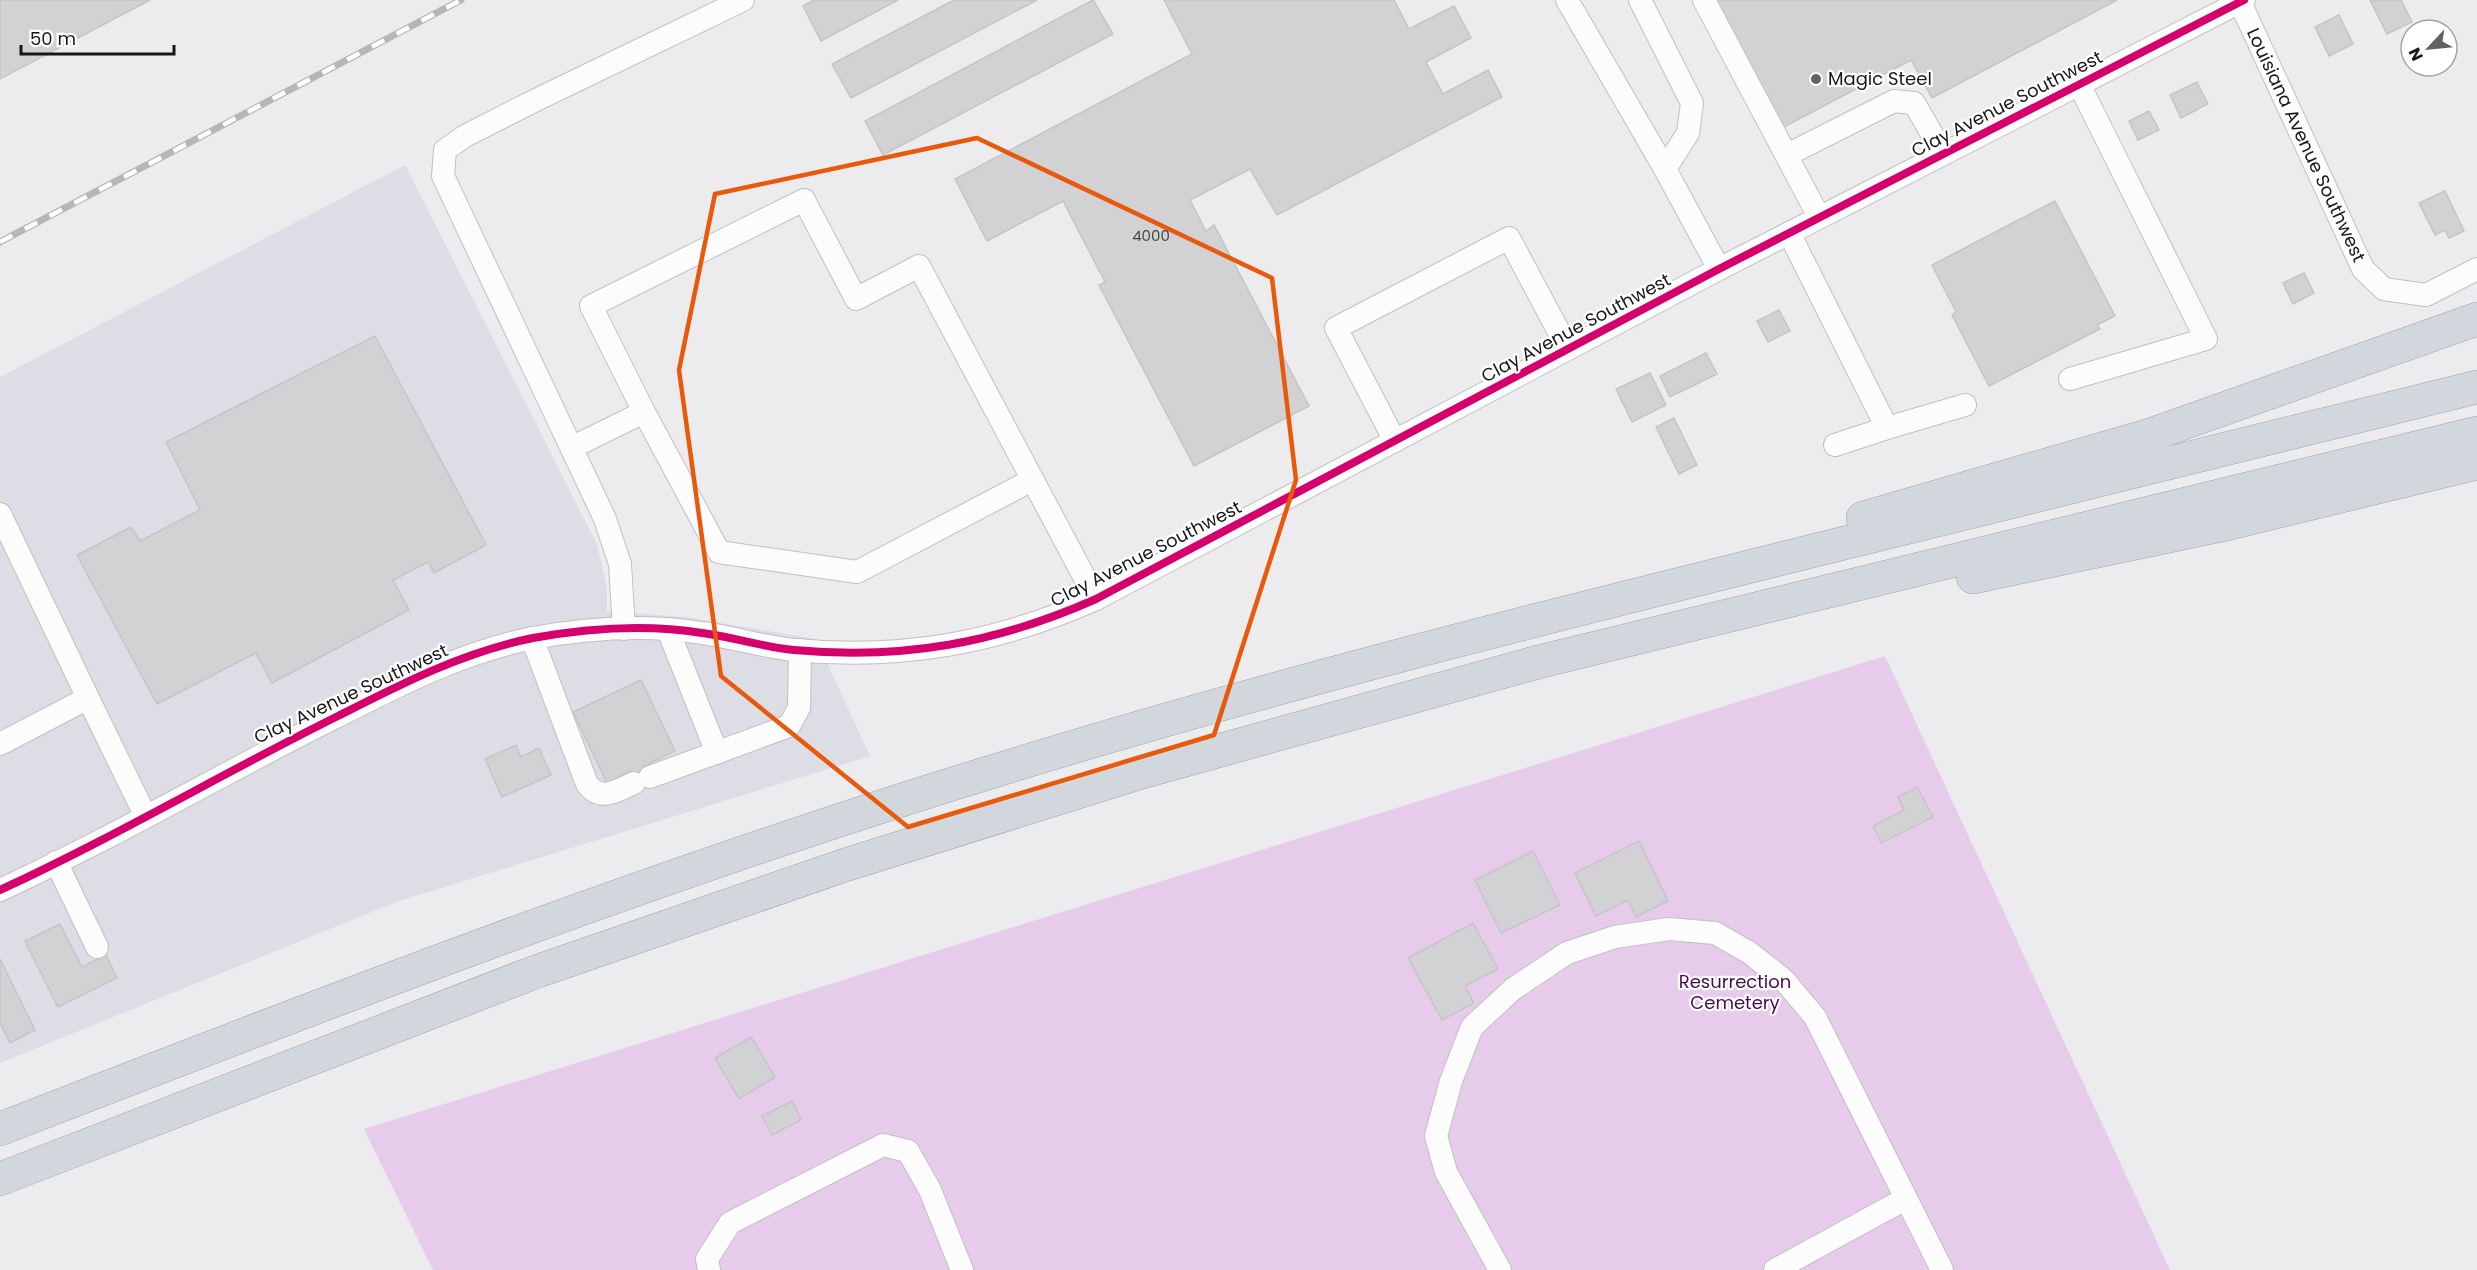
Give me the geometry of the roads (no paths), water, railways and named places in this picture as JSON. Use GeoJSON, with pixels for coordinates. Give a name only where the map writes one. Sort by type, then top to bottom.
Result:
{"type":"FeatureCollection","features":[{"type":"Feature","properties":{"kind":"highway"},"geometry":{"type":"LineString","coordinates":[[1611,600],[1933,495],[2150,435],[2477,319]]}},
{"type":"Feature","properties":{"kind":"highway"},"geometry":{"type":"LineString","coordinates":[[0,1129],[332,1000],[800,833],[992,771],[1216,705],[1436,645],[2477,387]]}},
{"type":"Feature","properties":{"kind":"highway"},"geometry":{"type":"LineString","coordinates":[[0,1179],[538,971],[856,861],[1142,772],[1358,710],[1784,602],[2477,433]]}},
{"type":"Feature","properties":{"kind":"highway"},"geometry":{"type":"LineString","coordinates":[[1784,602],[1994,574],[2226,524],[2477,463]]}},
{"type":"Feature","properties":{"kind":"street"},"geometry":{"type":"LineString","coordinates":[[624,629],[620,564],[605,519],[573,447],[443,176],[445,150],[465,136],[536,100],[743,0]]}},
{"type":"Feature","properties":{"kind":"street"},"geometry":{"type":"LineString","coordinates":[[1567,0],[1665,169],[1719,269]]}},
{"type":"Feature","properties":{"kind":"street"},"geometry":{"type":"LineString","coordinates":[[1640,0],[1692,103],[1688,134],[1665,169]]}},
{"type":"Feature","properties":{"kind":"street"},"geometry":{"type":"LineString","coordinates":[[1704,0],[1820,217]]}},
{"type":"Feature","properties":{"kind":"street","name":"Clay Avenue Southwest"},"geometry":{"type":"LineString","coordinates":[[0,890],[423,674],[470,656],[532,638],[624,629],[668,630],[700,632],[800,650],[864,653],[916,651],[964,644],[1020,630],[1096,599],[1719,269],[2241,1]]}},
{"type":"Feature","properties":{"kind":"street","name":"Louisiana Avenue Southwest"},"geometry":{"type":"LineString","coordinates":[[2241,1],[2363,269],[2384,289],[2426,295],[2477,269]]}},
{"type":"Feature","properties":{"kind":"street"},"geometry":{"type":"LineString","coordinates":[[2070,379],[2206,339],[2079,84]]}},
{"type":"Feature","properties":{"kind":"street"},"geometry":{"type":"LineString","coordinates":[[1787,155],[1894,101],[1914,103],[1943,153]]}},
{"type":"Feature","properties":{"kind":"street"},"geometry":{"type":"LineString","coordinates":[[1032,480],[857,572],[719,552],[644,412],[591,306],[804,200],[856,299],[919,266],[1096,599]]}},
{"type":"Feature","properties":{"kind":"street"},"geometry":{"type":"LineString","coordinates":[[1789,233],[1887,428]]}},
{"type":"Feature","properties":{"kind":"street"},"geometry":{"type":"LineString","coordinates":[[1395,441],[1336,328],[1509,237],[1568,349]]}},
{"type":"Feature","properties":{"kind":"street"},"geometry":{"type":"LineString","coordinates":[[1836,445],[1965,405]]}},
{"type":"Feature","properties":{"kind":"street"},"geometry":{"type":"LineString","coordinates":[[573,447],[644,412]]}},
{"type":"Feature","properties":{"kind":"street"},"geometry":{"type":"LineString","coordinates":[[0,514],[145,815]]}},
{"type":"Feature","properties":{"kind":"street"},"geometry":{"type":"LineString","coordinates":[[668,630],[717,753]]}},
{"type":"Feature","properties":{"kind":"street"},"geometry":{"type":"LineString","coordinates":[[532,638],[587,784],[593,793],[601,795],[789,726],[800,708],[800,650]]}},
{"type":"Feature","properties":{"kind":"street"},"geometry":{"type":"LineString","coordinates":[[0,744],[88,698]]}},
{"type":"Feature","properties":{"kind":"street"},"geometry":{"type":"LineString","coordinates":[[56,862],[97,948]]}},
{"type":"Feature","properties":{"kind":"street"},"geometry":{"type":"LineString","coordinates":[[1500,1270],[1443,1163],[1436,1136],[1450,1081],[1472,1027],[1513,989],[1567,952],[1615,937],[1669,929],[1715,933],[1750,953],[1784,980],[1815,1017],[1942,1270]]}},
{"type":"Feature","properties":{"kind":"street"},"geometry":{"type":"LineString","coordinates":[[709,1270],[707,1258],[730,1223],[883,1145],[908,1151],[930,1190],[962,1270]]}},
{"type":"Feature","properties":{"kind":"street"},"geometry":{"type":"LineString","coordinates":[[1775,1270],[1905,1199]]}},
{"type":"Feature","properties":{"kind":"railway"},"geometry":{"type":"LineString","coordinates":[[0,242],[461,0]]}},
{"type":"Feature","properties":{"kind":"place","name":"Magic Steel"},"geometry":{"type":"Point","coordinates":[1816,79]}},
{"type":"Feature","properties":{"kind":"park label","name":"Resurrection Cemetery"},"geometry":{"type":"Point","coordinates":[1735,992]}}]}
